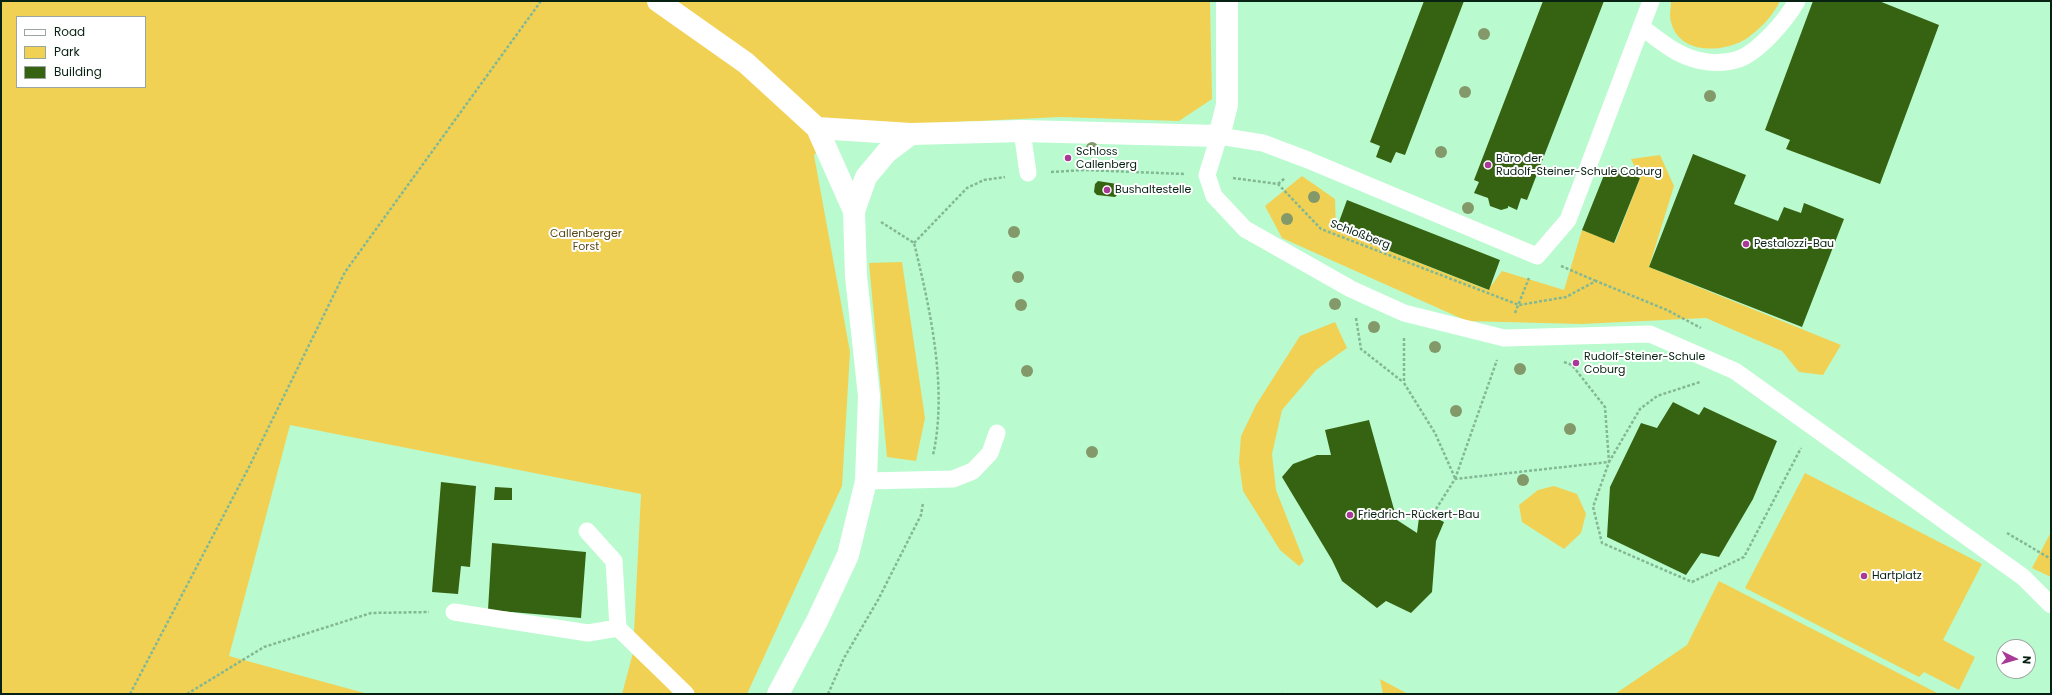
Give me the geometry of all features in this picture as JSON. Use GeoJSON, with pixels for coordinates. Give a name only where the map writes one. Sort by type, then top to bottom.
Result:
{"type":"FeatureCollection","features":[{"type":"Feature","properties":{"kind":"street"},"geometry":{"type":"LineString","coordinates":[[658,1],[746,63],[817,128],[854,211]]}},
{"type":"Feature","properties":{"kind":"street"},"geometry":{"type":"LineString","coordinates":[[817,128],[911,134],[1022,131],[1219,136],[1227,105],[1227,1]]}},
{"type":"Feature","properties":{"kind":"street"},"geometry":{"type":"LineString","coordinates":[[778,694],[817,621],[848,555],[866,481],[869,396],[856,276],[854,211],[866,177],[887,152],[911,134]]}},
{"type":"Feature","properties":{"kind":"lane"},"geometry":{"type":"LineString","coordinates":[[1651,1],[1568,220],[1537,256],[1308,160],[1263,143],[1219,136],[1207,175],[1214,196],[1245,229],[1351,289],[1404,313],[1504,338],[1650,334],[1735,371],[2023,577],[2051,605]]}},
{"type":"Feature","properties":{"kind":"lane"},"geometry":{"type":"LineString","coordinates":[[1641,27],[1677,53],[1710,64],[1739,59],[1761,44],[1789,15],[1797,1]]}},
{"type":"Feature","properties":{"kind":"lane"},"geometry":{"type":"LineString","coordinates":[[1022,131],[1028,174]]}},
{"type":"Feature","properties":{"kind":"lane"},"geometry":{"type":"LineString","coordinates":[[866,481],[953,479],[973,471],[990,453],[997,433]]}},
{"type":"Feature","properties":{"kind":"lane"},"geometry":{"type":"LineString","coordinates":[[587,531],[614,561],[618,628],[686,694]]}},
{"type":"Feature","properties":{"kind":"lane"},"geometry":{"type":"LineString","coordinates":[[454,612],[588,633],[618,628]]}},
{"type":"Feature","properties":{"kind":"path"},"geometry":{"type":"LineString","coordinates":[[130,694],[249,467],[345,272],[541,1]]}},
{"type":"Feature","properties":{"kind":"path","name":"Schloßberg"},"geometry":{"type":"LineString","coordinates":[[1207,175],[1278,184],[1321,229],[1519,306]]}},
{"type":"Feature","properties":{"kind":"path"},"geometry":{"type":"LineString","coordinates":[[854,211],[886,224],[914,243]]}},
{"type":"Feature","properties":{"kind":"path"},"geometry":{"type":"LineString","coordinates":[[1351,289],[1362,349],[1404,383],[1435,433],[1455,479]]}},
{"type":"Feature","properties":{"kind":"path"},"geometry":{"type":"LineString","coordinates":[[1404,313],[1404,383]]}},
{"type":"Feature","properties":{"kind":"path"},"geometry":{"type":"LineString","coordinates":[[1436,509],[1455,479],[1504,338]]}},
{"type":"Feature","properties":{"kind":"path"},"geometry":{"type":"LineString","coordinates":[[1558,359],[1572,365],[1605,407],[1609,462]]}},
{"type":"Feature","properties":{"kind":"path"},"geometry":{"type":"LineString","coordinates":[[1735,371],[1657,396],[1640,409],[1609,462],[1593,507],[1602,544],[1692,582],[1744,557],[1813,427]]}},
{"type":"Feature","properties":{"kind":"path"},"geometry":{"type":"LineString","coordinates":[[1455,479],[1609,462]]}},
{"type":"Feature","properties":{"kind":"path"},"geometry":{"type":"LineString","coordinates":[[187,694],[264,647],[372,613],[454,612]]}},
{"type":"Feature","properties":{"kind":"green space","name":"Callenberger Forst"},"geometry":{"type":"Polygon","coordinates":[[[1,1],[1210,1],[1212,99],[1179,121],[1060,117],[896,125],[847,122],[814,155],[850,352],[842,486],[747,694],[622,694],[633,653],[641,494],[290,425],[229,656],[368,694],[1,694],[1,1]]]}},
{"type":"Feature","properties":{"kind":"green space"},"geometry":{"type":"Polygon","coordinates":[[[1671,1],[1780,1],[1766,22],[1746,39],[1737,44],[1726,47],[1703,48],[1692,46],[1683,41],[1676,33],[1670,20],[1671,1]]]}},
{"type":"Feature","properties":{"kind":"green space"},"geometry":{"type":"Polygon","coordinates":[[[1660,155],[1674,186],[1649,267],[1841,345],[1823,375],[1799,372],[1782,351],[1706,318],[1581,324],[1467,321],[1282,238],[1265,206],[1302,176],[1335,199],[1336,230],[1488,290],[1502,271],[1564,290],[1582,230],[1615,243],[1640,178],[1631,159],[1660,155]]]}},
{"type":"Feature","properties":{"kind":"green space"},"geometry":{"type":"Polygon","coordinates":[[[902,262],[925,418],[916,461],[887,457],[869,263],[902,262]]]}},
{"type":"Feature","properties":{"kind":"green space"},"geometry":{"type":"Polygon","coordinates":[[[1335,322],[1347,348],[1316,370],[1282,410],[1272,454],[1276,490],[1304,561],[1299,566],[1280,550],[1243,491],[1239,462],[1241,436],[1256,405],[1300,336],[1335,322]]]}},
{"type":"Feature","properties":{"kind":"green space","name":"Hartplatz"},"geometry":{"type":"Polygon","coordinates":[[[1805,473],[1982,564],[1943,640],[1975,657],[1959,690],[1924,672],[1919,677],[1745,588],[1805,473]]]}},
{"type":"Feature","properties":{"kind":"green space"},"geometry":{"type":"Polygon","coordinates":[[[1554,486],[1577,494],[1586,514],[1581,533],[1564,549],[1522,522],[1519,505],[1538,490],[1554,486]]]}},
{"type":"Feature","properties":{"kind":"green space"},"geometry":{"type":"Polygon","coordinates":[[[2051,532],[2051,577],[2032,568],[2051,532]]]}},
{"type":"Feature","properties":{"kind":"green space"},"geometry":{"type":"Polygon","coordinates":[[[1719,581],[1939,694],[1615,694],[1687,645],[1719,581]]]}},
{"type":"Feature","properties":{"kind":"green space"},"geometry":{"type":"Polygon","coordinates":[[[1380,679],[1408,694],[1383,694],[1380,679]]]}},
{"type":"Feature","properties":{"kind":"building"},"geometry":{"type":"Polygon","coordinates":[[[1424,1],[1464,1],[1405,155],[1396,152],[1391,163],[1376,157],[1380,146],[1370,142],[1424,1]]]}},
{"type":"Feature","properties":{"kind":"building"},"geometry":{"type":"Polygon","coordinates":[[[1543,1],[1604,1],[1527,200],[1521,198],[1517,210],[1508,206],[1508,208],[1501,210],[1490,206],[1488,198],[1474,193],[1479,182],[1474,180],[1543,1]]]}},
{"type":"Feature","properties":{"kind":"building"},"geometry":{"type":"Polygon","coordinates":[[[1813,1],[1879,1],[1939,25],[1880,184],[1786,149],[1790,140],[1765,130],[1813,1]]]}},
{"type":"Feature","properties":{"kind":"building","name":"Pestalozzi-Bau"},"geometry":{"type":"Polygon","coordinates":[[[1693,154],[1746,175],[1734,204],[1778,221],[1784,207],[1801,213],[1804,203],[1844,219],[1802,327],[1649,267],[1693,154]]]}},
{"type":"Feature","properties":{"kind":"building"},"geometry":{"type":"Polygon","coordinates":[[[1608,165],[1640,178],[1614,243],[1582,230],[1608,165]]]}},
{"type":"Feature","properties":{"kind":"building","name":"Bushaltestelle"},"geometry":{"type":"Polygon","coordinates":[[[1098,181],[1117,184],[1120,188],[1119,193],[1115,197],[1097,195],[1094,192],[1095,184],[1098,181]]]}},
{"type":"Feature","properties":{"kind":"building"},"geometry":{"type":"Polygon","coordinates":[[[1347,200],[1500,260],[1489,290],[1336,230],[1347,200]]]}},
{"type":"Feature","properties":{"kind":"building"},"geometry":{"type":"Polygon","coordinates":[[[1673,402],[1699,415],[1704,407],[1777,441],[1753,499],[1719,557],[1701,553],[1686,575],[1607,537],[1610,487],[1641,423],[1657,428],[1673,402]]]}},
{"type":"Feature","properties":{"kind":"building","name":"Friedrich-Rückert-Bau"},"geometry":{"type":"Polygon","coordinates":[[[1369,420],[1397,520],[1417,533],[1420,510],[1444,522],[1436,541],[1432,592],[1411,613],[1386,601],[1377,608],[1342,581],[1332,560],[1282,477],[1293,464],[1317,455],[1331,455],[1325,430],[1369,420]]]}},
{"type":"Feature","properties":{"kind":"building"},"geometry":{"type":"Polygon","coordinates":[[[441,482],[476,486],[470,567],[461,566],[458,594],[432,592],[441,482]]]}},
{"type":"Feature","properties":{"kind":"building"},"geometry":{"type":"Polygon","coordinates":[[[495,487],[512,488],[512,500],[494,500],[495,487]]]}},
{"type":"Feature","properties":{"kind":"building"},"geometry":{"type":"Polygon","coordinates":[[[492,543],[586,552],[581,618],[488,610],[492,543]]]}},
{"type":"Feature","properties":{"kind":"place","name":"Schloss Callenberg"},"geometry":{"type":"Point","coordinates":[1068,158]}},
{"type":"Feature","properties":{"kind":"place","name":"Büro der Rudolf-Steiner-Schule Coburg"},"geometry":{"type":"Point","coordinates":[1488,165]}},
{"type":"Feature","properties":{"kind":"place","name":"Bushaltestelle"},"geometry":{"type":"Point","coordinates":[1107,190]}},
{"type":"Feature","properties":{"kind":"place","name":"Pestalozzi-Bau"},"geometry":{"type":"Point","coordinates":[1746,244]}},
{"type":"Feature","properties":{"kind":"place","name":"Rudolf-Steiner-Schule Coburg"},"geometry":{"type":"Point","coordinates":[1576,363]}},
{"type":"Feature","properties":{"kind":"place","name":"Friedrich-Rückert-Bau"},"geometry":{"type":"Point","coordinates":[1350,515]}},
{"type":"Feature","properties":{"kind":"place","name":"Hartplatz"},"geometry":{"type":"Point","coordinates":[1864,576]}}]}
